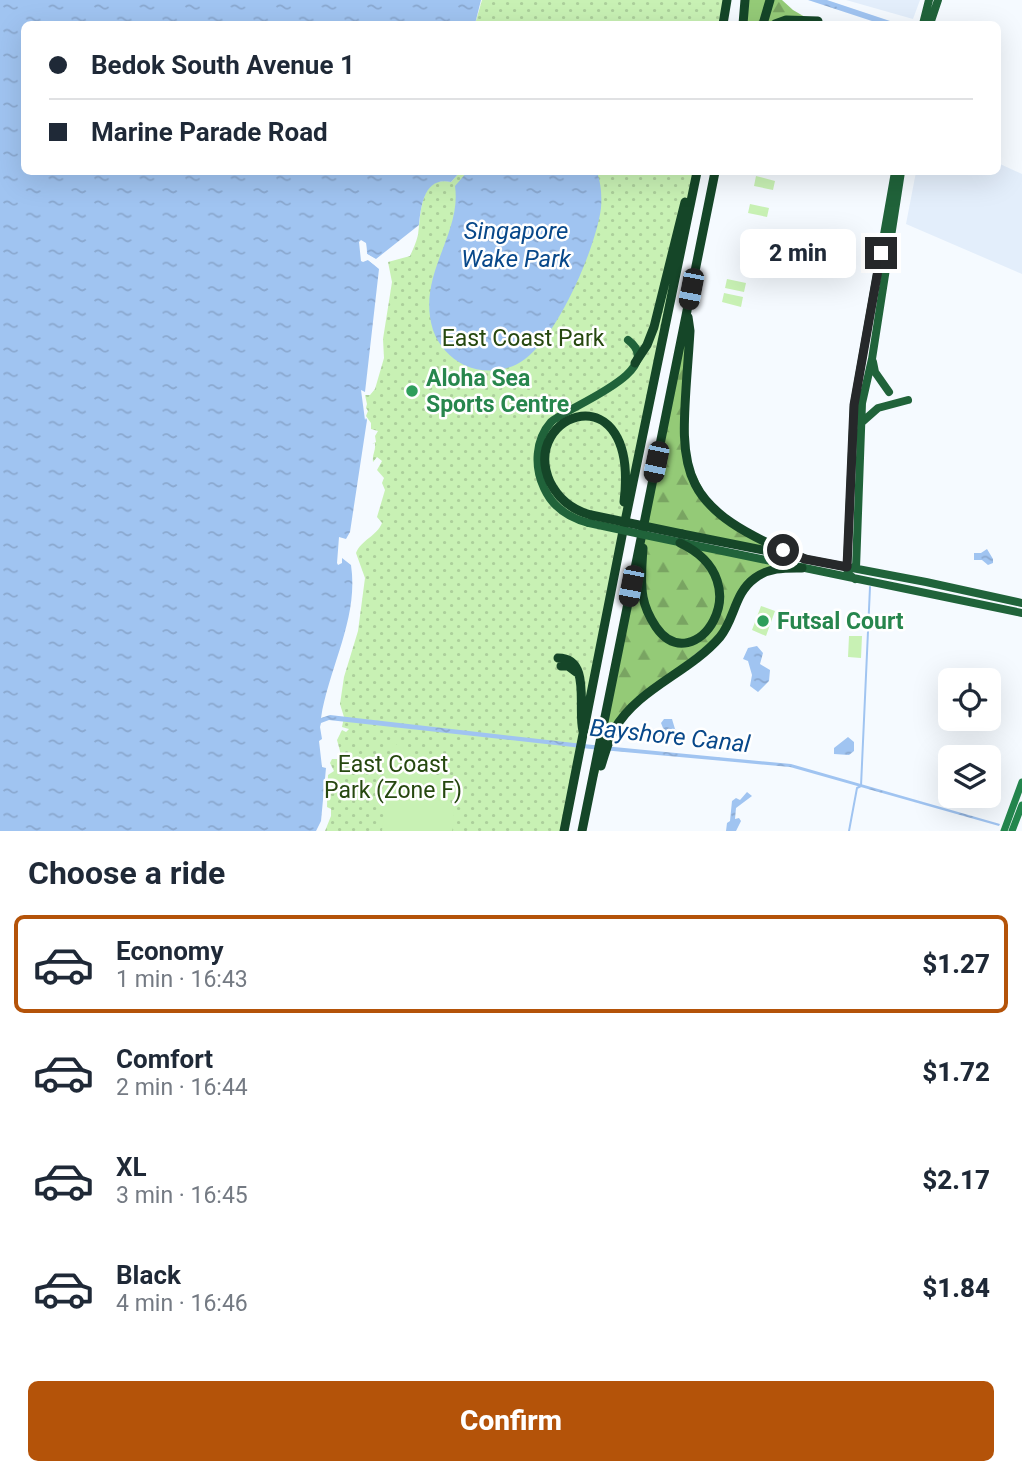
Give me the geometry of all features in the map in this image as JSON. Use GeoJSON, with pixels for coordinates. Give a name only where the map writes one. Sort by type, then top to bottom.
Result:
{"type":"FeatureCollection","features":[{"type":"Feature","properties":{"kind":"highway"},"geometry":{"type":"LineString","coordinates":[[724,21],[727,0]]}},
{"type":"Feature","properties":{"kind":"highway"},"geometry":{"type":"LineString","coordinates":[[743,21],[745,0]]}},
{"type":"Feature","properties":{"kind":"highway"},"geometry":{"type":"LineString","coordinates":[[764,21],[770,0]]}},
{"type":"Feature","properties":{"kind":"highway"},"geometry":{"type":"LineString","coordinates":[[783,21],[802,21]]}},
{"type":"Feature","properties":{"kind":"highway"},"geometry":{"type":"LineString","coordinates":[[635,363],[647,345],[654,327],[694,175]]}},
{"type":"Feature","properties":{"kind":"highway"},"geometry":{"type":"LineString","coordinates":[[564,831],[694,175]]}},
{"type":"Feature","properties":{"kind":"highway"},"geometry":{"type":"LineString","coordinates":[[582,831],[603,748],[641,533],[714,175]]}},
{"type":"Feature","properties":{"kind":"highway"},"geometry":{"type":"LineString","coordinates":[[687,312],[690,331],[683,437],[687,466],[694,486],[711,507],[735,525],[804,564]]}},
{"type":"Feature","properties":{"kind":"highway"},"geometry":{"type":"LineString","coordinates":[[620,548],[617,536],[626,478],[623,451],[618,436],[610,426],[595,418],[581,416],[566,421],[555,430],[547,446],[546,464],[550,482],[560,497],[590,519],[681,538],[804,564]]}},
{"type":"Feature","properties":{"kind":"highway"},"geometry":{"type":"LineString","coordinates":[[641,533],[642,589],[647,611],[662,635],[684,643],[697,639],[708,629],[718,613],[720,597],[717,580],[709,565],[681,538]]}},
{"type":"Feature","properties":{"kind":"highway"},"geometry":{"type":"LineString","coordinates":[[603,748],[632,708],[702,654],[720,636],[730,620],[740,594],[749,583],[773,569],[804,564]]}},
{"type":"Feature","properties":{"kind":"highway"},"geometry":{"type":"LineString","coordinates":[[559,662],[570,666],[579,676],[583,743]]}},
{"type":"Feature","properties":{"kind":"main road"},"geometry":{"type":"LineString","coordinates":[[924,21],[929,0]]}},
{"type":"Feature","properties":{"kind":"main road"},"geometry":{"type":"LineString","coordinates":[[931,21],[938,0]]}},
{"type":"Feature","properties":{"kind":"main road"},"geometry":{"type":"LineString","coordinates":[[852,568],[854,405],[894,175]]}},
{"type":"Feature","properties":{"kind":"main road"},"geometry":{"type":"LineString","coordinates":[[855,579],[848,574],[852,568],[862,403],[872,359],[901,175]]}},
{"type":"Feature","properties":{"kind":"main road"},"geometry":{"type":"LineString","coordinates":[[590,519],[566,514],[547,495],[538,471],[540,443],[553,419],[607,391],[635,363],[637,350],[628,340]]}},
{"type":"Feature","properties":{"kind":"main road"},"geometry":{"type":"LineString","coordinates":[[872,359],[875,372],[889,392]]}},
{"type":"Feature","properties":{"kind":"main road"},"geometry":{"type":"LineString","coordinates":[[860,423],[878,408],[908,400]]}},
{"type":"Feature","properties":{"kind":"main road"},"geometry":{"type":"LineString","coordinates":[[804,564],[852,568],[1022,603]]}},
{"type":"Feature","properties":{"kind":"main road"},"geometry":{"type":"LineString","coordinates":[[804,564],[855,579],[1021,614]]}},
{"type":"Feature","properties":{"kind":"main road"},"geometry":{"type":"LineString","coordinates":[[1004,831],[1022,782]]}},
{"type":"Feature","properties":{"kind":"main road"},"geometry":{"type":"LineString","coordinates":[[1012,831],[1022,805]]}},
{"type":"Feature","properties":{"kind":"shaded area"},"geometry":{"type":"Polygon","coordinates":[[[846,0],[920,0],[913,19],[846,0]]]}},
{"type":"Feature","properties":{"kind":"shaded area"},"geometry":{"type":"Polygon","coordinates":[[[1001,164],[1022,174],[1022,274],[906,224],[915,175],[1001,175],[1001,164]]]}},
{"type":"Feature","properties":{"kind":"green space"},"geometry":{"type":"Polygon","coordinates":[[[482,0],[727,0],[724,21],[476,21],[482,0]]]}},
{"type":"Feature","properties":{"kind":"green space"},"geometry":{"type":"Polygon","coordinates":[[[744,0],[782,0],[812,21],[741,21],[744,0]]]}},
{"type":"Feature","properties":{"kind":"green space","name":"East Coast Park"},"geometry":{"type":"Polygon","coordinates":[[[457,175],[696,175],[564,831],[325,831],[331,816],[331,809],[327,807],[328,775],[334,771],[330,763],[332,759],[340,759],[337,740],[342,730],[346,732],[349,729],[342,727],[344,717],[340,704],[344,677],[358,631],[365,578],[356,553],[382,523],[377,517],[385,490],[382,483],[384,478],[377,470],[382,461],[377,457],[373,462],[375,443],[372,444],[376,442],[378,431],[371,429],[371,423],[366,416],[368,411],[365,395],[370,395],[375,389],[384,358],[383,339],[392,282],[388,262],[410,256],[418,235],[421,208],[427,190],[441,181],[451,182],[457,175]]]}},
{"type":"Feature","properties":{"kind":"green space"},"geometry":{"type":"Polygon","coordinates":[[[756,176],[775,181],[773,190],[754,186],[756,176]]]}},
{"type":"Feature","properties":{"kind":"green space"},"geometry":{"type":"Polygon","coordinates":[[[750,204],[769,208],[767,217],[748,213],[750,204]]]}},
{"type":"Feature","properties":{"kind":"green space"},"geometry":{"type":"Polygon","coordinates":[[[727,279],[746,283],[744,292],[725,288],[727,279]]]}},
{"type":"Feature","properties":{"kind":"green space"},"geometry":{"type":"Polygon","coordinates":[[[724,293],[743,297],[741,307],[722,302],[724,293]]]}},
{"type":"Feature","properties":{"kind":"green space"},"geometry":{"type":"Polygon","coordinates":[[[687,313],[684,450],[711,507],[783,550],[643,526],[687,313]]]}},
{"type":"Feature","properties":{"kind":"green space"},"geometry":{"type":"Polygon","coordinates":[[[641,534],[786,568],[752,580],[725,630],[646,694],[609,740],[589,802],[641,534]]]}},
{"type":"Feature","properties":{"kind":"green space","name":"Futsal Court"},"geometry":{"type":"Polygon","coordinates":[[[761,606],[775,611],[766,636],[752,630],[761,606]]]}},
{"type":"Feature","properties":{"kind":"green space"},"geometry":{"type":"Polygon","coordinates":[[[849,636],[862,636],[861,658],[848,657],[849,636]]]}},
{"type":"Feature","properties":{"kind":"green space","name":"East Coast Park (Zone F)"},"geometry":{"type":"Polygon","coordinates":[[[393,743],[416,757],[438,779],[452,805],[452,831],[382,831],[393,743]]]}},
{"type":"Feature","properties":{"kind":"water"},"geometry":{"type":"Polygon","coordinates":[[[0,0],[481,0],[476,21],[21,21],[21,175],[457,175],[451,182],[442,181],[430,188],[423,201],[419,225],[376,259],[367,254],[366,243],[361,261],[367,259],[379,269],[365,392],[361,390],[367,420],[350,532],[346,539],[339,537],[337,563],[342,563],[342,558],[351,565],[351,604],[321,718],[330,715],[791,764],[1000,824],[999,826],[790,767],[591,749],[329,720],[321,723],[320,727],[322,767],[326,768],[321,821],[316,831],[0,831],[0,0]]]}},
{"type":"Feature","properties":{"kind":"water"},"geometry":{"type":"Polygon","coordinates":[[[808,0],[827,0],[890,21],[872,21],[808,0]]]}},
{"type":"Feature","properties":{"kind":"water","name":"Singapore Wake Park"},"geometry":{"type":"Polygon","coordinates":[[[464,175],[598,175],[601,194],[598,225],[573,290],[538,347],[511,367],[480,370],[464,365],[445,351],[433,330],[429,310],[430,291],[452,221],[455,186],[464,175]]]}},
{"type":"Feature","properties":{"kind":"water"},"geometry":{"type":"Polygon","coordinates":[[[793,234],[818,238],[816,246],[794,246],[791,241],[793,234]]]}},
{"type":"Feature","properties":{"kind":"water"},"geometry":{"type":"Polygon","coordinates":[[[987,549],[993,563],[988,565],[982,560],[974,560],[974,553],[987,549]]]}},
{"type":"Feature","properties":{"kind":"water"},"geometry":{"type":"Polygon","coordinates":[[[757,646],[763,653],[760,664],[770,670],[769,681],[758,692],[750,686],[752,675],[748,661],[743,659],[748,648],[757,646]]]}},
{"type":"Feature","properties":{"kind":"water","name":"Bayshore Canal"},"geometry":{"type":"Polygon","coordinates":[[[664,719],[672,719],[675,729],[682,735],[679,741],[668,738],[663,740],[658,734],[663,728],[661,723],[664,719]]]}},
{"type":"Feature","properties":{"kind":"water"},"geometry":{"type":"Polygon","coordinates":[[[848,737],[854,742],[854,751],[849,755],[834,754],[834,748],[848,737]]]}},
{"type":"Feature","properties":{"kind":"water"},"geometry":{"type":"Polygon","coordinates":[[[747,792],[752,796],[736,808],[735,819],[739,818],[741,821],[736,831],[726,831],[732,801],[736,798],[740,800],[747,792]]]}},
{"type":"Feature","properties":{"kind":"pier"},"geometry":{"type":"Polygon","coordinates":[[[361,240],[366,243],[367,254],[378,261],[383,271],[368,260],[361,261],[361,240]]]}},
{"type":"Feature","properties":{"kind":"waterway"},"geometry":{"type":"LineString","coordinates":[[849,831],[857,788],[861,786],[870,587]]}},
{"type":"Feature","properties":{"kind":"place","name":"Aloha Sea Sports Centre"},"geometry":{"type":"Point","coordinates":[412,391]}},
{"type":"Feature","properties":{"kind":"place","name":"Futsal Court"},"geometry":{"type":"Point","coordinates":[763,621]}},
{"type":"Feature","properties":{"kind":"route"},"geometry":{"type":"LineString","coordinates":[[783,550],[805,559],[847,567],[854,405],[881,253]]}}]}
